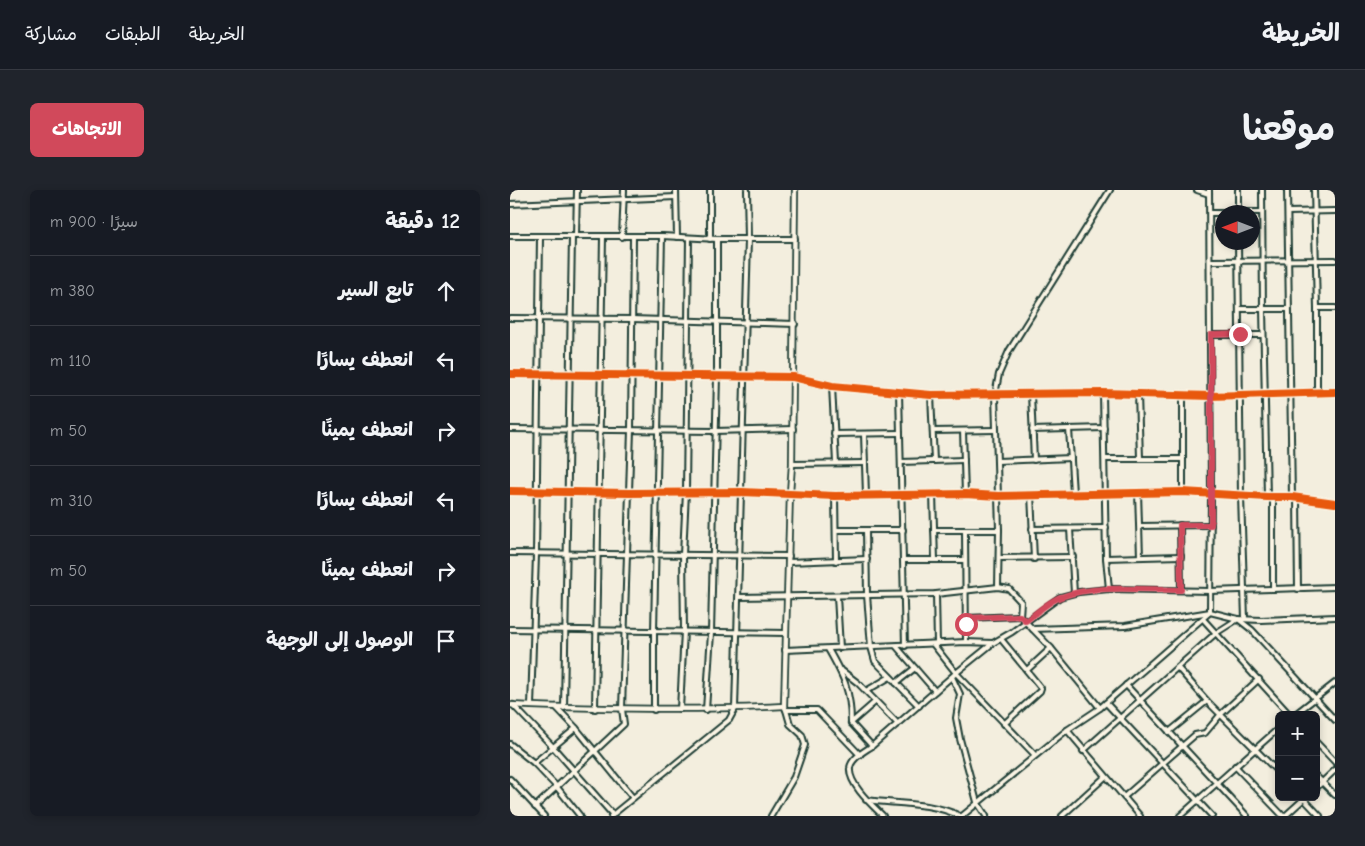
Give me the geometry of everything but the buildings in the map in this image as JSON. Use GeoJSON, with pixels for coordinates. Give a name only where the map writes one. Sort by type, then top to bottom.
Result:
{"type":"FeatureCollection","features":[{"type":"Feature","properties":{"kind":"street"},"geometry":{"type":"LineString","coordinates":[[564,708],[570,320],[577,190]]}},
{"type":"Feature","properties":{"kind":"street"},"geometry":{"type":"LineString","coordinates":[[622,237],[624,190]]}},
{"type":"Feature","properties":{"kind":"street"},"geometry":{"type":"LineString","coordinates":[[676,190],[677,237]]}},
{"type":"Feature","properties":{"kind":"street"},"geometry":{"type":"LineString","coordinates":[[710,190],[710,239]]}},
{"type":"Feature","properties":{"kind":"street"},"geometry":{"type":"LineString","coordinates":[[511,705],[554,748],[612,815],[728,720],[735,709],[748,239],[747,190]]}},
{"type":"Feature","properties":{"kind":"street"},"geometry":{"type":"LineString","coordinates":[[771,816],[794,777],[805,745],[802,735],[790,724],[785,708],[785,633],[793,429],[795,190]]}},
{"type":"Feature","properties":{"kind":"street"},"geometry":{"type":"LineString","coordinates":[[998,587],[999,530],[995,395],[999,374],[1009,351],[1110,190]]}},
{"type":"Feature","properties":{"kind":"street"},"geometry":{"type":"LineString","coordinates":[[866,800],[919,804],[961,816],[1067,730],[1100,708],[1210,612],[1210,213],[1209,192],[1197,190]]}},
{"type":"Feature","properties":{"kind":"street"},"geometry":{"type":"LineString","coordinates":[[1238,190],[1239,205]]}},
{"type":"Feature","properties":{"kind":"street"},"geometry":{"type":"LineString","coordinates":[[1262,190],[1267,497]]}},
{"type":"Feature","properties":{"kind":"street"},"geometry":{"type":"LineString","coordinates":[[1287,190],[1292,497]]}},
{"type":"Feature","properties":{"kind":"street"},"geometry":{"type":"LineString","coordinates":[[1314,190],[1317,393]]}},
{"type":"Feature","properties":{"kind":"street"},"geometry":{"type":"LineString","coordinates":[[510,204],[676,197]]}},
{"type":"Feature","properties":{"kind":"street"},"geometry":{"type":"LineString","coordinates":[[1288,212],[1335,211]]}},
{"type":"Feature","properties":{"kind":"street"},"geometry":{"type":"LineString","coordinates":[[1210,213],[1215,213]]}},
{"type":"Feature","properties":{"kind":"street"},"geometry":{"type":"LineString","coordinates":[[510,236],[540,238],[633,238],[662,236],[710,239],[795,239]]}},
{"type":"Feature","properties":{"kind":"street"},"geometry":{"type":"LineString","coordinates":[[654,710],[656,492],[662,236]]}},
{"type":"Feature","properties":{"kind":"street"},"geometry":{"type":"LineString","coordinates":[[594,709],[603,237]]}},
{"type":"Feature","properties":{"kind":"street"},"geometry":{"type":"LineString","coordinates":[[531,706],[536,555],[540,238]]}},
{"type":"Feature","properties":{"kind":"street"},"geometry":{"type":"LineString","coordinates":[[535,807],[624,724],[622,709],[631,430],[633,238]]}},
{"type":"Feature","properties":{"kind":"street"},"geometry":{"type":"LineString","coordinates":[[680,709],[684,631],[683,555],[686,492],[690,238]]}},
{"type":"Feature","properties":{"kind":"street"},"geometry":{"type":"LineString","coordinates":[[706,710],[711,633],[717,239]]}},
{"type":"Feature","properties":{"kind":"street"},"geometry":{"type":"LineString","coordinates":[[1238,250],[1241,496],[1245,620]]}},
{"type":"Feature","properties":{"kind":"street"},"geometry":{"type":"LineString","coordinates":[[1211,261],[1335,260]]}},
{"type":"Feature","properties":{"kind":"street"},"geometry":{"type":"LineString","coordinates":[[1317,308],[1335,308]]}},
{"type":"Feature","properties":{"kind":"street"},"geometry":{"type":"LineString","coordinates":[[1239,309],[1288,309]]}},
{"type":"Feature","properties":{"kind":"street"},"geometry":{"type":"LineString","coordinates":[[510,318],[570,320],[632,319],[795,324]]}},
{"type":"Feature","properties":{"kind":"street"},"geometry":{"type":"LineString","coordinates":[[1211,335],[1263,335]]}},
{"type":"Feature","properties":{"kind":"street"},"geometry":{"type":"LineString","coordinates":[[510,374],[794,377],[832,386],[931,395],[1103,393],[1211,396],[1335,392]]}},
{"type":"Feature","properties":{"kind":"street"},"geometry":{"type":"LineString","coordinates":[[832,386],[836,463]]}},
{"type":"Feature","properties":{"kind":"street"},"geometry":{"type":"LineString","coordinates":[[899,392],[903,494],[905,646]]}},
{"type":"Feature","properties":{"kind":"street"},"geometry":{"type":"LineString","coordinates":[[1103,393],[1106,558],[1109,589]]}},
{"type":"Feature","properties":{"kind":"street"},"geometry":{"type":"LineString","coordinates":[[1031,394],[1034,460]]}},
{"type":"Feature","properties":{"kind":"street"},"geometry":{"type":"LineString","coordinates":[[1138,394],[1140,458]]}},
{"type":"Feature","properties":{"kind":"street"},"geometry":{"type":"LineString","coordinates":[[931,395],[934,461]]}},
{"type":"Feature","properties":{"kind":"street"},"geometry":{"type":"LineString","coordinates":[[1182,395],[1183,492]]}},
{"type":"Feature","properties":{"kind":"street"},"geometry":{"type":"LineString","coordinates":[[1032,430],[1104,428]]}},
{"type":"Feature","properties":{"kind":"street"},"geometry":{"type":"LineString","coordinates":[[510,429],[715,431],[793,429]]}},
{"type":"Feature","properties":{"kind":"street"},"geometry":{"type":"LineString","coordinates":[[1070,429],[1073,493]]}},
{"type":"Feature","properties":{"kind":"street"},"geometry":{"type":"LineString","coordinates":[[933,431],[996,430]]}},
{"type":"Feature","properties":{"kind":"street"},"geometry":{"type":"LineString","coordinates":[[963,431],[965,494]]}},
{"type":"Feature","properties":{"kind":"street"},"geometry":{"type":"LineString","coordinates":[[834,434],[900,433]]}},
{"type":"Feature","properties":{"kind":"street"},"geometry":{"type":"LineString","coordinates":[[864,434],[866,495]]}},
{"type":"Feature","properties":{"kind":"street"},"geometry":{"type":"LineString","coordinates":[[997,461],[1071,458]]}},
{"type":"Feature","properties":{"kind":"street"},"geometry":{"type":"LineString","coordinates":[[1105,459],[1183,459]]}},
{"type":"Feature","properties":{"kind":"street"},"geometry":{"type":"LineString","coordinates":[[901,462],[964,460]]}},
{"type":"Feature","properties":{"kind":"street"},"geometry":{"type":"LineString","coordinates":[[792,464],[865,463]]}},
{"type":"Feature","properties":{"kind":"street"},"geometry":{"type":"LineString","coordinates":[[510,490],[629,493],[742,492],[835,496],[903,494],[998,496],[1183,492],[1273,498],[1292,497],[1335,504]]}},
{"type":"Feature","properties":{"kind":"street"},"geometry":{"type":"LineString","coordinates":[[1138,492],[1140,557]]}},
{"type":"Feature","properties":{"kind":"street"},"geometry":{"type":"LineString","coordinates":[[933,494],[934,560]]}},
{"type":"Feature","properties":{"kind":"street"},"geometry":{"type":"LineString","coordinates":[[1031,494],[1034,559]]}},
{"type":"Feature","properties":{"kind":"street"},"geometry":{"type":"LineString","coordinates":[[835,496],[836,561]]}},
{"type":"Feature","properties":{"kind":"street"},"geometry":{"type":"LineString","coordinates":[[1273,498],[1273,589]]}},
{"type":"Feature","properties":{"kind":"street"},"geometry":{"type":"LineString","coordinates":[[1297,498],[1298,588]]}},
{"type":"Feature","properties":{"kind":"street"},"geometry":{"type":"LineString","coordinates":[[1180,525],[1181,590]]}},
{"type":"Feature","properties":{"kind":"street"},"geometry":{"type":"LineString","coordinates":[[1140,526],[1211,525]]}},
{"type":"Feature","properties":{"kind":"street"},"geometry":{"type":"LineString","coordinates":[[1032,529],[1106,528]]}},
{"type":"Feature","properties":{"kind":"street"},"geometry":{"type":"LineString","coordinates":[[1070,529],[1074,593]]}},
{"type":"Feature","properties":{"kind":"street"},"geometry":{"type":"LineString","coordinates":[[837,530],[903,530]]}},
{"type":"Feature","properties":{"kind":"street"},"geometry":{"type":"LineString","coordinates":[[866,530],[867,595],[871,647],[875,660],[919,706]]}},
{"type":"Feature","properties":{"kind":"street"},"geometry":{"type":"LineString","coordinates":[[934,530],[999,530]]}},
{"type":"Feature","properties":{"kind":"street"},"geometry":{"type":"LineString","coordinates":[[965,530],[966,642]]}},
{"type":"Feature","properties":{"kind":"street"},"geometry":{"type":"LineString","coordinates":[[510,553],[536,555],[789,556]]}},
{"type":"Feature","properties":{"kind":"street"},"geometry":{"type":"LineString","coordinates":[[1106,558],[1181,556]]}},
{"type":"Feature","properties":{"kind":"street"},"geometry":{"type":"LineString","coordinates":[[999,558],[1073,557]]}},
{"type":"Feature","properties":{"kind":"street"},"geometry":{"type":"LineString","coordinates":[[788,562],[867,559]]}},
{"type":"Feature","properties":{"kind":"street"},"geometry":{"type":"LineString","coordinates":[[904,560],[964,560]]}},
{"type":"Feature","properties":{"kind":"street"},"geometry":{"type":"LineString","coordinates":[[739,597],[936,594],[998,587],[1009,590],[1019,598],[1022,602],[1020,616]]}},
{"type":"Feature","properties":{"kind":"street"},"geometry":{"type":"LineString","coordinates":[[883,816],[862,795],[850,771],[850,765],[935,690],[993,643],[1056,599],[1074,593],[1109,589],[1210,591],[1335,588]]}},
{"type":"Feature","properties":{"kind":"street"},"geometry":{"type":"LineString","coordinates":[[936,594],[935,644],[956,673],[1035,755]]}},
{"type":"Feature","properties":{"kind":"street"},"geometry":{"type":"LineString","coordinates":[[837,596],[840,648]]}},
{"type":"Feature","properties":{"kind":"street"},"geometry":{"type":"LineString","coordinates":[[1033,628],[1124,626],[1210,612],[1245,620],[1335,617]]}},
{"type":"Feature","properties":{"kind":"street"},"geometry":{"type":"LineString","coordinates":[[966,618],[1020,616],[1051,648],[1100,708]]}},
{"type":"Feature","properties":{"kind":"street"},"geometry":{"type":"LineString","coordinates":[[1203,618],[1288,711]]}},
{"type":"Feature","properties":{"kind":"street"},"geometry":{"type":"LineString","coordinates":[[1084,751],[1216,634],[1238,619]]}},
{"type":"Feature","properties":{"kind":"street"},"geometry":{"type":"LineString","coordinates":[[1238,619],[1252,630],[1335,720]]}},
{"type":"Feature","properties":{"kind":"street"},"geometry":{"type":"LineString","coordinates":[[510,629],[785,633]]}},
{"type":"Feature","properties":{"kind":"street"},"geometry":{"type":"LineString","coordinates":[[1001,639],[1041,686],[1040,691],[1004,724]]}},
{"type":"Feature","properties":{"kind":"street"},"geometry":{"type":"LineString","coordinates":[[785,650],[966,642],[993,643]]}},
{"type":"Feature","properties":{"kind":"street"},"geometry":{"type":"LineString","coordinates":[[896,646],[935,690]]}},
{"type":"Feature","properties":{"kind":"street"},"geometry":{"type":"LineString","coordinates":[[1027,670],[1051,648]]}},
{"type":"Feature","properties":{"kind":"street"},"geometry":{"type":"LineString","coordinates":[[828,649],[840,669],[847,686],[851,703],[851,723],[872,746]]}},
{"type":"Feature","properties":{"kind":"street"},"geometry":{"type":"LineString","coordinates":[[896,683],[915,668]]}},
{"type":"Feature","properties":{"kind":"street"},"geometry":{"type":"LineString","coordinates":[[1178,668],[1275,770]]}},
{"type":"Feature","properties":{"kind":"street"},"geometry":{"type":"LineString","coordinates":[[840,669],[858,683],[898,724]]}},
{"type":"Feature","properties":{"kind":"street"},"geometry":{"type":"LineString","coordinates":[[866,691],[890,677]]}},
{"type":"Feature","properties":{"kind":"street"},"geometry":{"type":"LineString","coordinates":[[952,677],[960,694],[956,712],[957,724],[977,802],[986,816]]}},
{"type":"Feature","properties":{"kind":"street"},"geometry":{"type":"LineString","coordinates":[[1124,797],[1196,734],[1204,733],[1220,714],[1259,679]]}},
{"type":"Feature","properties":{"kind":"street"},"geometry":{"type":"LineString","coordinates":[[1298,711],[1335,683]]}},
{"type":"Feature","properties":{"kind":"street"},"geometry":{"type":"LineString","coordinates":[[1126,685],[1247,816]]}},
{"type":"Feature","properties":{"kind":"street"},"geometry":{"type":"LineString","coordinates":[[1169,732],[1207,700]]}},
{"type":"Feature","properties":{"kind":"street"},"geometry":{"type":"LineString","coordinates":[[851,723],[875,702]]}},
{"type":"Feature","properties":{"kind":"street"},"geometry":{"type":"LineString","coordinates":[[1106,703],[1212,816]]}},
{"type":"Feature","properties":{"kind":"street"},"geometry":{"type":"LineString","coordinates":[[511,705],[654,710],[785,708],[817,710],[860,755]]}},
{"type":"Feature","properties":{"kind":"street"},"geometry":{"type":"LineString","coordinates":[[556,707],[576,728],[633,798]]}},
{"type":"Feature","properties":{"kind":"street"},"geometry":{"type":"LineString","coordinates":[[534,763],[576,728]]}},
{"type":"Feature","properties":{"kind":"street"},"geometry":{"type":"LineString","coordinates":[[1067,730],[1140,816]]}},
{"type":"Feature","properties":{"kind":"street"},"geometry":{"type":"LineString","coordinates":[[1180,816],[1274,732]]}},
{"type":"Feature","properties":{"kind":"street"},"geometry":{"type":"LineString","coordinates":[[510,744],[534,763],[556,786],[580,816]]}},
{"type":"Feature","properties":{"kind":"street"},"geometry":{"type":"LineString","coordinates":[[1320,746],[1335,762]]}},
{"type":"Feature","properties":{"kind":"street"},"geometry":{"type":"LineString","coordinates":[[1235,766],[1284,816],[1301,801]]}},
{"type":"Feature","properties":{"kind":"street"},"geometry":{"type":"LineString","coordinates":[[1335,770],[1322,782],[1335,795]]}},
{"type":"Feature","properties":{"kind":"street"},"geometry":{"type":"LineString","coordinates":[[1062,816],[1106,777]]}},
{"type":"Feature","properties":{"kind":"street"},"geometry":{"type":"LineString","coordinates":[[510,779],[544,816]]}},
{"type":"Feature","properties":{"kind":"street"},"geometry":{"type":"LineString","coordinates":[[1307,801],[1320,816]]}},
{"type":"Feature","properties":{"kind":"cycle path"},"geometry":{"type":"LineString","coordinates":[[510,374],[793,377],[832,386],[931,395],[1103,393],[1211,396],[1335,392]]}},
{"type":"Feature","properties":{"kind":"cycle path"},"geometry":{"type":"LineString","coordinates":[[510,491],[742,492],[835,496],[965,494],[998,496],[1183,492],[1292,497],[1335,503]]}},
{"type":"Feature","properties":{"kind":"route"},"geometry":{"type":"LineString","coordinates":[[966,624],[966,618],[980,616],[1020,616],[1026,621],[1056,599],[1079,592],[1109,589],[1181,590],[1180,525],[1211,525],[1211,335],[1240,334]]}}]}
